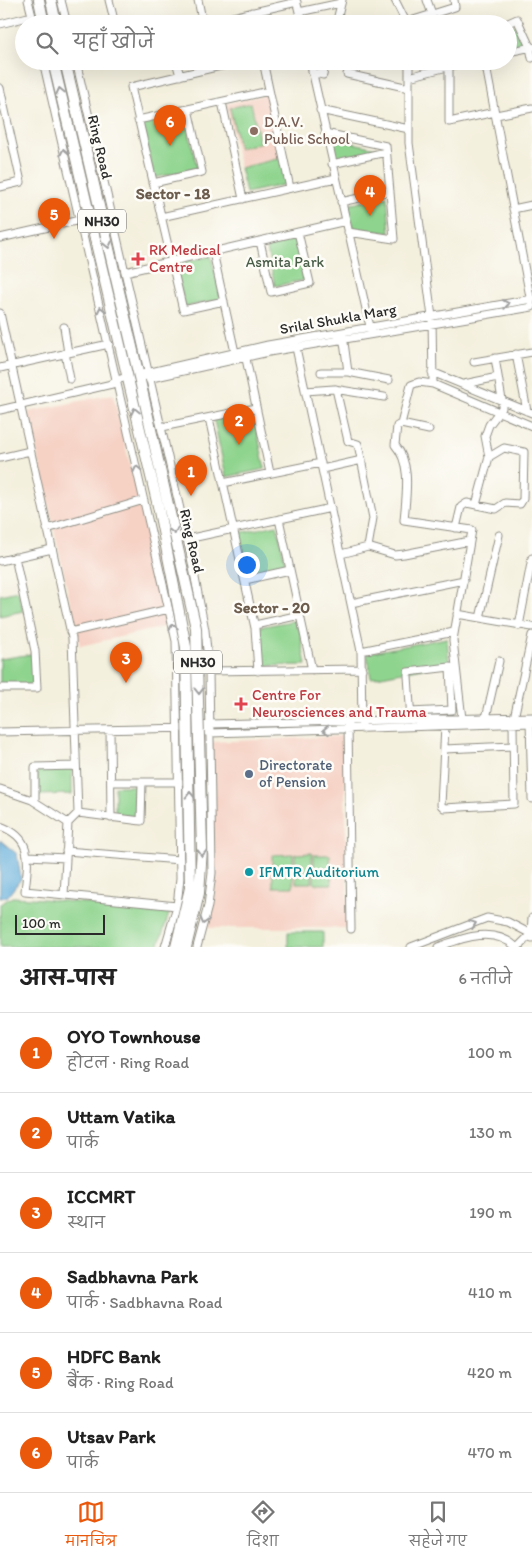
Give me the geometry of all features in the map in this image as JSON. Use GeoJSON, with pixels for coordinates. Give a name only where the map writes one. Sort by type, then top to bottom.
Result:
{"type":"FeatureCollection","features":[{"type":"Feature","properties":{"kind":"highway"},"geometry":{"type":"LineString","coordinates":[[39,0],[42,15]]}},
{"type":"Feature","properties":{"kind":"highway"},"geometry":{"type":"LineString","coordinates":[[51,0],[54,15]]}},
{"type":"Feature","properties":{"kind":"highway","name":"Ring Road"},"geometry":{"type":"LineString","coordinates":[[55,70],[121,382],[160,516],[186,647],[190,888],[176,947]]}},
{"type":"Feature","properties":{"kind":"highway","name":"Ring Road"},"geometry":{"type":"LineString","coordinates":[[67,70],[196,628],[202,849],[199,893],[186,947]]}},
{"type":"Feature","properties":{"kind":"street"},"geometry":{"type":"LineString","coordinates":[[28,0],[32,15]]}},
{"type":"Feature","properties":{"kind":"street"},"geometry":{"type":"LineString","coordinates":[[61,0],[65,15]]}},
{"type":"Feature","properties":{"kind":"street"},"geometry":{"type":"LineString","coordinates":[[111,0],[114,15]]}},
{"type":"Feature","properties":{"kind":"street"},"geometry":{"type":"LineString","coordinates":[[198,0],[201,15]]}},
{"type":"Feature","properties":{"kind":"street"},"geometry":{"type":"LineString","coordinates":[[426,0],[432,14],[456,6],[454,0]]}},
{"type":"Feature","properties":{"kind":"street"},"geometry":{"type":"LineString","coordinates":[[240,15],[297,1],[300,15]]}},
{"type":"Feature","properties":{"kind":"street"},"geometry":{"type":"LineString","coordinates":[[299,12],[342,1],[338,15]]}},
{"type":"Feature","properties":{"kind":"street"},"geometry":{"type":"LineString","coordinates":[[397,1],[403,15]]}},
{"type":"Feature","properties":{"kind":"street"},"geometry":{"type":"LineString","coordinates":[[517,19],[531,47],[532,58]]}},
{"type":"Feature","properties":{"kind":"street"},"geometry":{"type":"LineString","coordinates":[[0,24],[15,20]]}},
{"type":"Feature","properties":{"kind":"street"},"geometry":{"type":"LineString","coordinates":[[517,50],[531,47]]}},
{"type":"Feature","properties":{"kind":"street"},"geometry":{"type":"LineString","coordinates":[[45,70],[109,344],[121,382],[144,500],[176,641],[180,860],[177,906],[165,947]]}},
{"type":"Feature","properties":{"kind":"street"},"geometry":{"type":"LineString","coordinates":[[78,70],[150,375],[187,539],[205,630],[209,671],[212,873],[208,906],[197,947]]}},
{"type":"Feature","properties":{"kind":"street"},"geometry":{"type":"LineString","coordinates":[[178,70],[180,76]]}},
{"type":"Feature","properties":{"kind":"street"},"geometry":{"type":"LineString","coordinates":[[205,70],[131,87],[183,310],[224,301]]}},
{"type":"Feature","properties":{"kind":"street"},"geometry":{"type":"LineString","coordinates":[[265,70],[290,188]]}},
{"type":"Feature","properties":{"kind":"street"},"geometry":{"type":"LineString","coordinates":[[324,70],[323,75],[312,72],[371,331]]}},
{"type":"Feature","properties":{"kind":"street"},"geometry":{"type":"LineString","coordinates":[[410,70],[409,129],[432,320],[432,384]]}},
{"type":"Feature","properties":{"kind":"street"},"geometry":{"type":"LineString","coordinates":[[410,77],[433,70]]}},
{"type":"Feature","properties":{"kind":"street"},"geometry":{"type":"LineString","coordinates":[[452,70],[449,122],[532,108]]}},
{"type":"Feature","properties":{"kind":"street"},"geometry":{"type":"LineString","coordinates":[[487,70],[532,303]]}},
{"type":"Feature","properties":{"kind":"street"},"geometry":{"type":"LineString","coordinates":[[347,74],[410,88]]}},
{"type":"Feature","properties":{"kind":"street"},"geometry":{"type":"LineString","coordinates":[[0,88],[21,182],[0,187]]}},
{"type":"Feature","properties":{"kind":"street"},"geometry":{"type":"LineString","coordinates":[[138,120],[269,91]]}},
{"type":"Feature","properties":{"kind":"street"},"geometry":{"type":"LineString","coordinates":[[222,102],[243,198]]}},
{"type":"Feature","properties":{"kind":"street"},"geometry":{"type":"LineString","coordinates":[[153,183],[202,172],[188,109]]}},
{"type":"Feature","properties":{"kind":"street"},"geometry":{"type":"LineString","coordinates":[[320,110],[409,129]]}},
{"type":"Feature","properties":{"kind":"street"},"geometry":{"type":"LineString","coordinates":[[0,126],[8,124]]}},
{"type":"Feature","properties":{"kind":"street"},"geometry":{"type":"LineString","coordinates":[[325,133],[386,146],[394,238],[348,232]]}},
{"type":"Feature","properties":{"kind":"street"},"geometry":{"type":"LineString","coordinates":[[332,164],[386,152]]}},
{"type":"Feature","properties":{"kind":"street"},"geometry":{"type":"LineString","coordinates":[[161,217],[336,178]]}},
{"type":"Feature","properties":{"kind":"street"},"geometry":{"type":"LineString","coordinates":[[341,202],[390,191]]}},
{"type":"Feature","properties":{"kind":"street"},"geometry":{"type":"LineString","coordinates":[[513,209],[532,205]]}},
{"type":"Feature","properties":{"kind":"street"},"geometry":{"type":"LineString","coordinates":[[0,238],[80,220]]}},
{"type":"Feature","properties":{"kind":"street"},"geometry":{"type":"LineString","coordinates":[[125,272],[346,221]]}},
{"type":"Feature","properties":{"kind":"street"},"geometry":{"type":"LineString","coordinates":[[260,241],[271,292],[310,283],[298,232]]}},
{"type":"Feature","properties":{"kind":"street"},"geometry":{"type":"LineString","coordinates":[[213,252],[236,356]]}},
{"type":"Feature","properties":{"kind":"street","name":"Srilal Shukla Marg"},"geometry":{"type":"LineString","coordinates":[[139,378],[295,344],[532,303]]}},
{"type":"Feature","properties":{"kind":"street"},"geometry":{"type":"LineString","coordinates":[[0,313],[70,632],[74,662],[78,813],[68,823],[64,895]]}},
{"type":"Feature","properties":{"kind":"street"},"geometry":{"type":"LineString","coordinates":[[64,327],[70,380]]}},
{"type":"Feature","properties":{"kind":"street"},"geometry":{"type":"LineString","coordinates":[[343,335],[348,372]]}},
{"type":"Feature","properties":{"kind":"street"},"geometry":{"type":"LineString","coordinates":[[0,368],[109,344]]}},
{"type":"Feature","properties":{"kind":"street"},"geometry":{"type":"LineString","coordinates":[[295,344],[361,651],[362,725]]}},
{"type":"Feature","properties":{"kind":"street"},"geometry":{"type":"LineString","coordinates":[[474,362],[532,352]]}},
{"type":"Feature","properties":{"kind":"street"},"geometry":{"type":"LineString","coordinates":[[244,354],[270,473]]}},
{"type":"Feature","properties":{"kind":"street"},"geometry":{"type":"LineString","coordinates":[[516,354],[530,412]]}},
{"type":"Feature","properties":{"kind":"street"},"geometry":{"type":"LineString","coordinates":[[476,505],[489,457],[485,436],[489,426],[502,408],[495,358]]}},
{"type":"Feature","properties":{"kind":"street"},"geometry":{"type":"LineString","coordinates":[[321,372],[348,372],[390,380]]}},
{"type":"Feature","properties":{"kind":"street"},"geometry":{"type":"LineString","coordinates":[[432,372],[530,412]]}},
{"type":"Feature","properties":{"kind":"street"},"geometry":{"type":"LineString","coordinates":[[463,384],[498,377]]}},
{"type":"Feature","properties":{"kind":"street"},"geometry":{"type":"LineString","coordinates":[[0,410],[121,382]]}},
{"type":"Feature","properties":{"kind":"street"},"geometry":{"type":"LineString","coordinates":[[462,719],[453,640],[472,530],[404,520],[408,477],[402,453],[395,444],[397,426],[401,424],[411,385],[419,382],[432,384],[532,426]]}},
{"type":"Feature","properties":{"kind":"street"},"geometry":{"type":"LineString","coordinates":[[305,391],[336,389],[384,397]]}},
{"type":"Feature","properties":{"kind":"street"},"geometry":{"type":"LineString","coordinates":[[336,389],[348,441],[358,444],[374,518],[368,548]]}},
{"type":"Feature","properties":{"kind":"street"},"geometry":{"type":"LineString","coordinates":[[162,428],[256,408]]}},
{"type":"Feature","properties":{"kind":"street"},"geometry":{"type":"LineString","coordinates":[[209,418],[254,625],[258,670]]}},
{"type":"Feature","properties":{"kind":"street"},"geometry":{"type":"LineString","coordinates":[[401,424],[430,430]]}},
{"type":"Feature","properties":{"kind":"street"},"geometry":{"type":"LineString","coordinates":[[456,528],[461,507],[467,503],[496,509],[505,503],[520,504],[524,473],[524,452],[504,448],[489,457]]}},
{"type":"Feature","properties":{"kind":"street"},"geometry":{"type":"LineString","coordinates":[[0,458],[30,452]]}},
{"type":"Feature","properties":{"kind":"street"},"geometry":{"type":"LineString","coordinates":[[223,483],[270,473],[362,460]]}},
{"type":"Feature","properties":{"kind":"street"},"geometry":{"type":"LineString","coordinates":[[524,473],[532,474]]}},
{"type":"Feature","properties":{"kind":"street"},"geometry":{"type":"LineString","coordinates":[[522,499],[532,500]]}},
{"type":"Feature","properties":{"kind":"street"},"geometry":{"type":"LineString","coordinates":[[47,529],[144,500]]}},
{"type":"Feature","properties":{"kind":"street"},"geometry":{"type":"LineString","coordinates":[[187,539],[331,508]]}},
{"type":"Feature","properties":{"kind":"street"},"geometry":{"type":"LineString","coordinates":[[279,519],[312,670]]}},
{"type":"Feature","properties":{"kind":"street"},"geometry":{"type":"LineString","coordinates":[[480,618],[499,535]]}},
{"type":"Feature","properties":{"kind":"street"},"geometry":{"type":"LineString","coordinates":[[340,554],[368,548],[395,555],[470,541]]}},
{"type":"Feature","properties":{"kind":"street"},"geometry":{"type":"LineString","coordinates":[[0,561],[52,549]]}},
{"type":"Feature","properties":{"kind":"street"},"geometry":{"type":"LineString","coordinates":[[0,688],[37,688],[35,651],[15,557]]}},
{"type":"Feature","properties":{"kind":"street"},"geometry":{"type":"LineString","coordinates":[[519,626],[532,558]]}},
{"type":"Feature","properties":{"kind":"street"},"geometry":{"type":"LineString","coordinates":[[245,580],[290,570]]}},
{"type":"Feature","properties":{"kind":"street"},"geometry":{"type":"LineString","coordinates":[[351,603],[464,580]]}},
{"type":"Feature","properties":{"kind":"street"},"geometry":{"type":"LineString","coordinates":[[70,632],[169,609]]}},
{"type":"Feature","properties":{"kind":"street"},"geometry":{"type":"LineString","coordinates":[[458,614],[532,627]]}},
{"type":"Feature","properties":{"kind":"street"},"geometry":{"type":"LineString","coordinates":[[254,625],[300,615]]}},
{"type":"Feature","properties":{"kind":"street"},"geometry":{"type":"LineString","coordinates":[[361,651],[454,632]]}},
{"type":"Feature","properties":{"kind":"street"},"geometry":{"type":"LineString","coordinates":[[445,726],[440,805],[444,808],[514,804],[513,721],[532,635]]}},
{"type":"Feature","properties":{"kind":"street"},"geometry":{"type":"LineString","coordinates":[[486,718],[499,661]]}},
{"type":"Feature","properties":{"kind":"street"},"geometry":{"type":"LineString","coordinates":[[410,712],[452,710],[450,668],[408,672],[410,712],[411,720]]}},
{"type":"Feature","properties":{"kind":"street"},"geometry":{"type":"LineString","coordinates":[[209,671],[362,670]]}},
{"type":"Feature","properties":{"kind":"street"},"geometry":{"type":"LineString","coordinates":[[362,725],[411,720],[486,718],[513,721]]}},
{"type":"Feature","properties":{"kind":"street"},"geometry":{"type":"LineString","coordinates":[[0,732],[190,728],[210,724],[445,726],[531,720],[532,799]]}},
{"type":"Feature","properties":{"kind":"street"},"geometry":{"type":"LineString","coordinates":[[190,728],[210,733],[348,725]]}},
{"type":"Feature","properties":{"kind":"street"},"geometry":{"type":"LineString","coordinates":[[348,725],[351,929]]}},
{"type":"Feature","properties":{"kind":"street"},"geometry":{"type":"LineString","coordinates":[[110,730],[111,818]]}},
{"type":"Feature","properties":{"kind":"street"},"geometry":{"type":"LineString","coordinates":[[444,749],[513,746]]}},
{"type":"Feature","properties":{"kind":"street"},"geometry":{"type":"LineString","coordinates":[[35,802],[35,767],[76,766]]}},
{"type":"Feature","properties":{"kind":"street"},"geometry":{"type":"LineString","coordinates":[[111,782],[180,782]]}},
{"type":"Feature","properties":{"kind":"street"},"geometry":{"type":"LineString","coordinates":[[78,813],[141,821],[142,782]]}},
{"type":"Feature","properties":{"kind":"street"},"geometry":{"type":"LineString","coordinates":[[0,789],[35,802],[68,823]]}},
{"type":"Feature","properties":{"kind":"street"},"geometry":{"type":"LineString","coordinates":[[0,826],[10,830],[22,842],[28,856],[25,891],[177,906]]}},
{"type":"Feature","properties":{"kind":"street"},"geometry":{"type":"LineString","coordinates":[[28,856],[66,854],[180,860]]}},
{"type":"Feature","properties":{"kind":"street"},"geometry":{"type":"LineString","coordinates":[[411,947],[488,918],[508,922],[531,936]]}},
{"type":"Feature","properties":{"kind":"street"},"geometry":{"type":"LineString","coordinates":[[438,947],[470,935],[478,935],[498,937],[511,942],[517,947],[531,936],[532,918]]}},
{"type":"Feature","properties":{"kind":"shaded area","name":"D.A.V. Public School"},"geometry":{"type":"Polygon","coordinates":[[[268,94],[281,158],[240,168],[226,104],[268,94]]]}},
{"type":"Feature","properties":{"kind":"shaded area"},"geometry":{"type":"Polygon","coordinates":[[[113,394],[168,626],[80,646],[28,412],[113,394]]]}},
{"type":"Feature","properties":{"kind":"shaded area"},"geometry":{"type":"Polygon","coordinates":[[[344,736],[348,928],[207,928],[212,916],[215,891],[212,742],[344,736]]]}},
{"type":"Feature","properties":{"kind":"green space"},"geometry":{"type":"Polygon","coordinates":[[[517,31],[524,44],[517,45],[517,31]]]}},
{"type":"Feature","properties":{"kind":"green space"},"geometry":{"type":"Polygon","coordinates":[[[251,103],[260,143],[239,148],[230,108],[251,103]]]}},
{"type":"Feature","properties":{"kind":"green space"},"geometry":{"type":"Polygon","coordinates":[[[185,113],[197,168],[154,178],[142,123],[185,113]]]}},
{"type":"Feature","properties":{"kind":"green space"},"geometry":{"type":"Polygon","coordinates":[[[331,138],[380,149],[336,159],[331,138]]]}},
{"type":"Feature","properties":{"kind":"green space"},"geometry":{"type":"Polygon","coordinates":[[[281,158],[287,184],[246,193],[240,168],[281,158]]]}},
{"type":"Feature","properties":{"kind":"green space"},"geometry":{"type":"Polygon","coordinates":[[[387,196],[390,233],[353,228],[348,205],[387,196]]]}},
{"type":"Feature","properties":{"kind":"green space","name":"Asmita Park"},"geometry":{"type":"Polygon","coordinates":[[[295,238],[304,280],[275,286],[266,244],[295,238]]]}},
{"type":"Feature","properties":{"kind":"green space"},"geometry":{"type":"Polygon","coordinates":[[[211,256],[221,299],[185,307],[175,264],[211,256]]]}},
{"type":"Feature","properties":{"kind":"green space"},"geometry":{"type":"Polygon","coordinates":[[[253,412],[265,469],[226,477],[214,420],[253,412]]]}},
{"type":"Feature","properties":{"kind":"green space"},"geometry":{"type":"Polygon","coordinates":[[[277,525],[286,567],[248,575],[239,533],[277,525]]]}},
{"type":"Feature","properties":{"kind":"green space"},"geometry":{"type":"Polygon","coordinates":[[[18,591],[23,611],[0,616],[0,595],[18,591]]]}},
{"type":"Feature","properties":{"kind":"green space"},"geometry":{"type":"Polygon","coordinates":[[[298,620],[306,665],[262,666],[259,627],[298,620]]]}},
{"type":"Feature","properties":{"kind":"green space"},"geometry":{"type":"Polygon","coordinates":[[[447,638],[449,663],[371,678],[367,653],[447,638]]]}},
{"type":"Feature","properties":{"kind":"green space"},"geometry":{"type":"Polygon","coordinates":[[[32,654],[33,685],[0,685],[0,659],[32,654]]]}},
{"type":"Feature","properties":{"kind":"green space"},"geometry":{"type":"Polygon","coordinates":[[[37,769],[72,769],[72,794],[38,795],[37,769]]]}},
{"type":"Feature","properties":{"kind":"green space"},"geometry":{"type":"Polygon","coordinates":[[[115,786],[139,786],[139,817],[115,815],[115,786]]]}},
{"type":"Feature","properties":{"kind":"green space"},"geometry":{"type":"Polygon","coordinates":[[[312,853],[312,883],[296,883],[295,854],[312,853]]]}},
{"type":"Feature","properties":{"kind":"green space"},"geometry":{"type":"Polygon","coordinates":[[[293,854],[293,887],[273,887],[272,855],[293,854]]]}},
{"type":"Feature","properties":{"kind":"green space"},"geometry":{"type":"Polygon","coordinates":[[[314,855],[330,855],[332,884],[314,884],[314,855]]]}},
{"type":"Feature","properties":{"kind":"green space"},"geometry":{"type":"Polygon","coordinates":[[[12,897],[170,911],[158,947],[0,947],[0,904],[12,897]]]}},
{"type":"Feature","properties":{"kind":"green space"},"geometry":{"type":"Polygon","coordinates":[[[288,932],[323,932],[323,947],[288,947],[288,932]]]}},
{"type":"Feature","properties":{"kind":"water"},"geometry":{"type":"Polygon","coordinates":[[[0,840],[17,854],[21,879],[7,897],[0,897],[0,840]]]}},
{"type":"Feature","properties":{"kind":"place","name":"D.A.V. Public School"},"geometry":{"type":"Point","coordinates":[254,131]}},
{"type":"Feature","properties":{"kind":"place","name":"Utsav Park"},"geometry":{"type":"Point","coordinates":[170,146]}},
{"type":"Feature","properties":{"kind":"place","name":"Sadbhavna Park"},"geometry":{"type":"Point","coordinates":[370,216]}},
{"type":"Feature","properties":{"kind":"place","name":"HDFC Bank"},"geometry":{"type":"Point","coordinates":[54,239]}},
{"type":"Feature","properties":{"kind":"place","name":"RK Medical Centre"},"geometry":{"type":"Point","coordinates":[138,259]}},
{"type":"Feature","properties":{"kind":"place","name":"Uttam Vatika"},"geometry":{"type":"Point","coordinates":[239,445]}},
{"type":"Feature","properties":{"kind":"place","name":"OYO Townhouse"},"geometry":{"type":"Point","coordinates":[191,496]}},
{"type":"Feature","properties":{"kind":"place","name":"ICCMRT"},"geometry":{"type":"Point","coordinates":[126,683]}},
{"type":"Feature","properties":{"kind":"place","name":"Centre For Neurosciences and Trauma"},"geometry":{"type":"Point","coordinates":[241,704]}},
{"type":"Feature","properties":{"kind":"place","name":"Directorate of Pension"},"geometry":{"type":"Point","coordinates":[249,774]}},
{"type":"Feature","properties":{"kind":"place","name":"IFMTR Auditorium"},"geometry":{"type":"Point","coordinates":[249,872]}},
{"type":"Feature","properties":{"kind":"district","name":"Sector - 18"},"geometry":{"type":"Point","coordinates":[173,193]}},
{"type":"Feature","properties":{"kind":"district","name":"Sector - 20"},"geometry":{"type":"Point","coordinates":[272,607]}}]}
